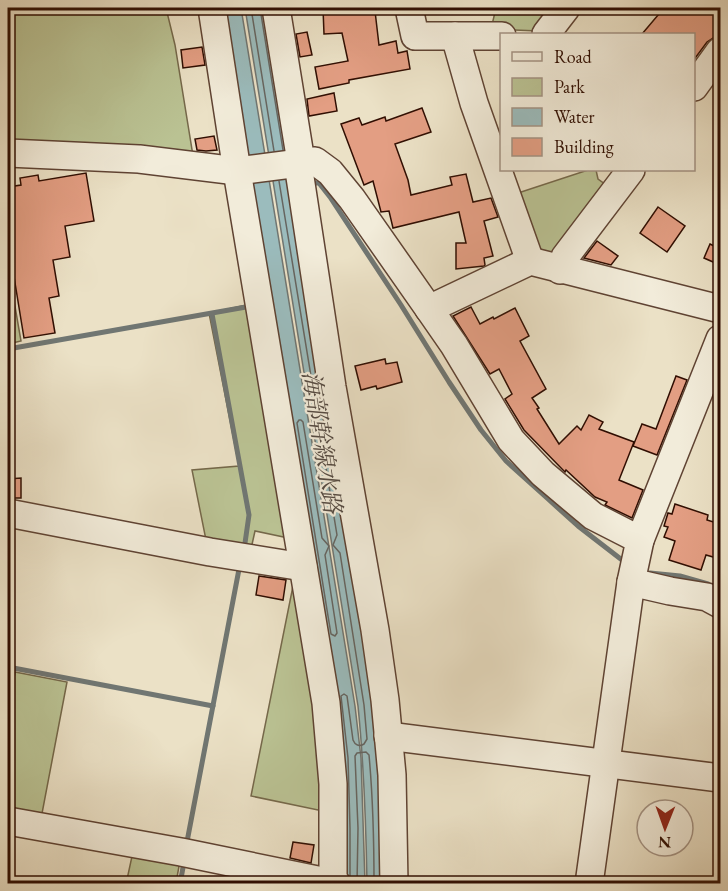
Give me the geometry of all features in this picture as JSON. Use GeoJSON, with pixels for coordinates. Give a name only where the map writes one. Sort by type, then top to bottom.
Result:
{"type":"FeatureCollection","features":[{"type":"Feature","properties":{"kind":"street"},"geometry":{"type":"LineString","coordinates":[[8,822],[181,852],[335,883],[333,784],[326,703],[241,170],[212,8]]}},
{"type":"Feature","properties":{"kind":"street"},"geometry":{"type":"LineString","coordinates":[[276,8],[301,162],[300,177],[323,329],[385,700],[392,775],[394,884]]}},
{"type":"Feature","properties":{"kind":"street"},"geometry":{"type":"LineString","coordinates":[[409,8],[415,36],[500,36]]}},
{"type":"Feature","properties":{"kind":"street"},"geometry":{"type":"LineString","coordinates":[[547,33],[566,8]]}},
{"type":"Feature","properties":{"kind":"street"},"geometry":{"type":"LineString","coordinates":[[455,36],[474,103],[530,261]]}},
{"type":"Feature","properties":{"kind":"street"},"geometry":{"type":"LineString","coordinates":[[695,84],[720,51]]}},
{"type":"Feature","properties":{"kind":"street"},"geometry":{"type":"LineString","coordinates":[[8,153],[139,159],[241,170],[315,161],[330,172],[352,199],[454,345],[511,440],[543,474],[593,516],[640,540]]}},
{"type":"Feature","properties":{"kind":"street"},"geometry":{"type":"LineString","coordinates":[[560,270],[565,257],[630,171]]}},
{"type":"Feature","properties":{"kind":"street"},"geometry":{"type":"LineString","coordinates":[[429,309],[530,261],[720,309]]}},
{"type":"Feature","properties":{"kind":"street"},"geometry":{"type":"LineString","coordinates":[[589,884],[631,582],[640,540],[720,339]]}},
{"type":"Feature","properties":{"kind":"street"},"geometry":{"type":"LineString","coordinates":[[8,513],[210,552],[303,567]]}},
{"type":"Feature","properties":{"kind":"street"},"geometry":{"type":"LineString","coordinates":[[631,582],[706,597],[720,604]]}},
{"type":"Feature","properties":{"kind":"street"},"geometry":{"type":"LineString","coordinates":[[388,736],[720,778]]}},
{"type":"Feature","properties":{"kind":"green space"},"geometry":{"type":"Polygon","coordinates":[[[8,8],[166,8],[175,45],[194,162],[8,147],[8,8]]]}},
{"type":"Feature","properties":{"kind":"green space"},"geometry":{"type":"Polygon","coordinates":[[[496,8],[560,8],[539,31],[491,29],[496,8]]]}},
{"type":"Feature","properties":{"kind":"green space"},"geometry":{"type":"Polygon","coordinates":[[[585,171],[596,171],[598,179],[609,187],[557,257],[533,256],[512,195],[585,171]]]}},
{"type":"Feature","properties":{"kind":"green space"},"geometry":{"type":"Polygon","coordinates":[[[8,266],[21,341],[8,344],[8,266]]]}},
{"type":"Feature","properties":{"kind":"green space"},"geometry":{"type":"Polygon","coordinates":[[[247,305],[293,539],[255,531],[249,558],[206,540],[192,470],[239,466],[209,313],[247,305]]]}},
{"type":"Feature","properties":{"kind":"green space"},"geometry":{"type":"Polygon","coordinates":[[[295,576],[307,623],[323,807],[318,810],[251,796],[295,576]]]}},
{"type":"Feature","properties":{"kind":"green space"},"geometry":{"type":"Polygon","coordinates":[[[15,672],[67,682],[40,824],[8,818],[8,713],[15,672]]]}},
{"type":"Feature","properties":{"kind":"green space"},"geometry":{"type":"Polygon","coordinates":[[[134,847],[181,855],[176,883],[126,884],[134,847]]]}},
{"type":"Feature","properties":{"kind":"water"},"geometry":{"type":"Polygon","coordinates":[[[224,8],[241,8],[355,706],[361,758],[365,883],[344,883],[224,8]]]}},
{"type":"Feature","properties":{"kind":"water","name":"海部幹線水路"},"geometry":{"type":"Polygon","coordinates":[[[245,8],[265,8],[378,699],[387,883],[367,883],[358,706],[245,8]]]}},
{"type":"Feature","properties":{"kind":"building"},"geometry":{"type":"Polygon","coordinates":[[[323,8],[351,8],[351,13],[375,11],[379,45],[396,41],[398,53],[407,51],[410,69],[349,80],[349,83],[319,89],[315,67],[348,61],[342,33],[324,34],[323,8]]]}},
{"type":"Feature","properties":{"kind":"building"},"geometry":{"type":"Polygon","coordinates":[[[664,8],[720,8],[720,30],[695,58],[695,33],[643,33],[664,8]]]}},
{"type":"Feature","properties":{"kind":"building"},"geometry":{"type":"Polygon","coordinates":[[[307,32],[312,55],[300,57],[296,34],[307,32]]]}},
{"type":"Feature","properties":{"kind":"building"},"geometry":{"type":"Polygon","coordinates":[[[202,47],[205,65],[183,68],[181,50],[202,47]]]}},
{"type":"Feature","properties":{"kind":"building"},"geometry":{"type":"Polygon","coordinates":[[[334,93],[337,111],[309,116],[307,99],[334,93]]]}},
{"type":"Feature","properties":{"kind":"building"},"geometry":{"type":"Polygon","coordinates":[[[422,108],[431,132],[395,144],[411,195],[452,185],[450,177],[466,174],[473,202],[491,198],[498,217],[484,221],[493,256],[484,258],[484,266],[456,269],[456,243],[466,243],[459,212],[393,228],[389,211],[381,212],[373,181],[364,185],[341,124],[359,118],[362,125],[385,117],[386,121],[422,108]]]}},
{"type":"Feature","properties":{"kind":"building"},"geometry":{"type":"Polygon","coordinates":[[[214,136],[217,150],[197,150],[195,139],[214,136]]]}},
{"type":"Feature","properties":{"kind":"building"},"geometry":{"type":"Polygon","coordinates":[[[86,173],[94,221],[65,226],[70,257],[53,260],[59,296],[49,298],[55,333],[24,338],[8,240],[8,187],[21,185],[20,178],[38,175],[39,181],[86,173]]]}},
{"type":"Feature","properties":{"kind":"building"},"geometry":{"type":"Polygon","coordinates":[[[658,207],[685,226],[667,252],[640,233],[658,207]]]}},
{"type":"Feature","properties":{"kind":"building"},"geometry":{"type":"Polygon","coordinates":[[[597,241],[618,256],[611,265],[584,258],[597,241]]]}},
{"type":"Feature","properties":{"kind":"building"},"geometry":{"type":"Polygon","coordinates":[[[710,244],[720,249],[720,265],[704,258],[710,244]]]}},
{"type":"Feature","properties":{"kind":"building"},"geometry":{"type":"Polygon","coordinates":[[[471,307],[480,324],[515,308],[529,336],[520,341],[546,389],[532,398],[559,444],[577,426],[581,430],[589,415],[603,422],[599,429],[634,442],[619,480],[643,490],[632,518],[605,505],[607,502],[595,497],[566,470],[565,472],[524,430],[505,399],[512,394],[499,369],[490,374],[453,316],[471,307]]]}},
{"type":"Feature","properties":{"kind":"building"},"geometry":{"type":"Polygon","coordinates":[[[385,359],[386,364],[397,362],[402,382],[377,389],[376,386],[361,390],[355,366],[385,359]]]}},
{"type":"Feature","properties":{"kind":"building"},"geometry":{"type":"Polygon","coordinates":[[[676,376],[687,380],[657,455],[633,446],[642,424],[656,429],[676,376]]]}},
{"type":"Feature","properties":{"kind":"building"},"geometry":{"type":"Polygon","coordinates":[[[21,478],[21,498],[8,498],[8,479],[21,478]]]}},
{"type":"Feature","properties":{"kind":"building"},"geometry":{"type":"Polygon","coordinates":[[[675,504],[708,515],[707,520],[720,524],[720,559],[706,555],[701,570],[669,560],[675,541],[664,537],[668,527],[664,526],[668,513],[672,514],[675,504]]]}},
{"type":"Feature","properties":{"kind":"building"},"geometry":{"type":"Polygon","coordinates":[[[259,576],[286,580],[283,600],[256,595],[259,576]]]}},
{"type":"Feature","properties":{"kind":"building"},"geometry":{"type":"Polygon","coordinates":[[[293,842],[314,845],[311,863],[290,858],[293,842]]]}},
{"type":"Feature","properties":{"kind":"waterway"},"geometry":{"type":"LineString","coordinates":[[313,183],[319,183],[330,197],[449,382],[481,430],[506,461],[578,526],[622,560]]}},
{"type":"Feature","properties":{"kind":"waterway"},"geometry":{"type":"LineString","coordinates":[[8,349],[246,307]]}},
{"type":"Feature","properties":{"kind":"waterway"},"geometry":{"type":"LineString","coordinates":[[212,314],[249,515],[244,550]]}},
{"type":"Feature","properties":{"kind":"waterway"},"geometry":{"type":"LineString","coordinates":[[186,847],[240,564]]}},
{"type":"Feature","properties":{"kind":"waterway"},"geometry":{"type":"LineString","coordinates":[[650,573],[680,576],[708,584]]}},
{"type":"Feature","properties":{"kind":"waterway"},"geometry":{"type":"LineString","coordinates":[[8,667],[213,706]]}},
{"type":"Feature","properties":{"kind":"waterway"},"geometry":{"type":"LineString","coordinates":[[180,884],[184,862]]}}]}
